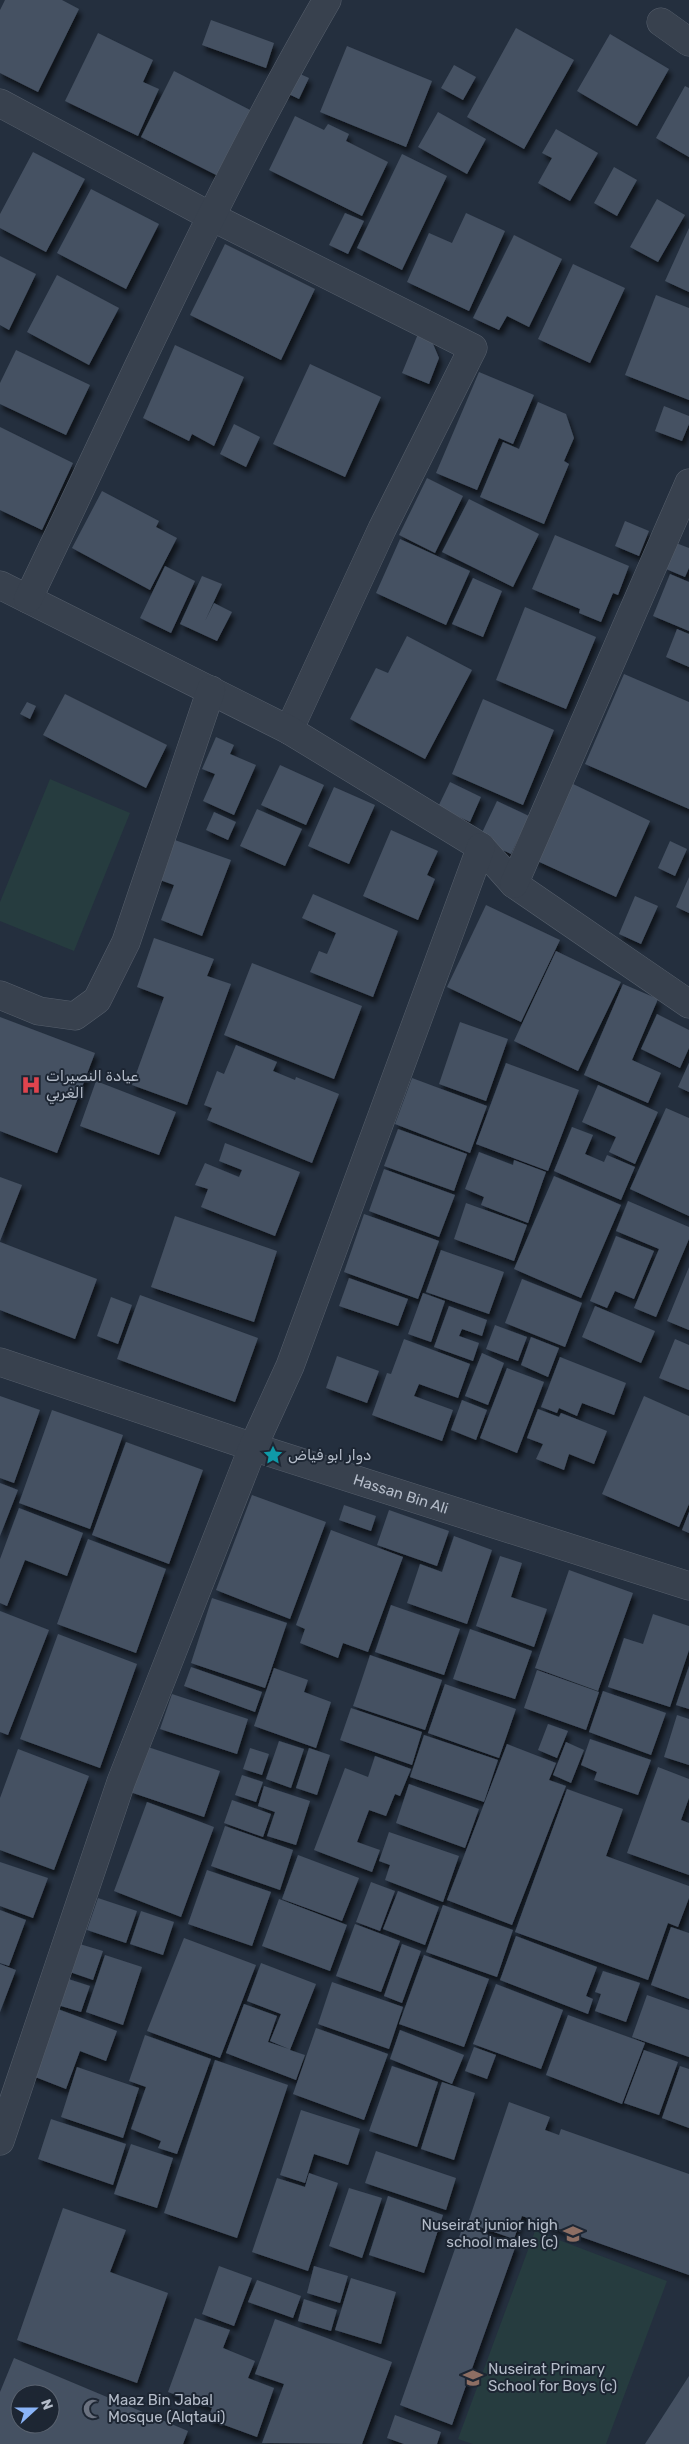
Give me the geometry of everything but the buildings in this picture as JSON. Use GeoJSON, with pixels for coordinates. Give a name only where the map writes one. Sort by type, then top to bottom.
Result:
{"type":"FeatureCollection","features":[{"type":"Feature","properties":{"kind":"street"},"geometry":{"type":"LineString","coordinates":[[28,599],[212,216],[293,59],[327,0]]}},
{"type":"Feature","properties":{"kind":"street"},"geometry":{"type":"LineString","coordinates":[[661,22],[689,42]]}},
{"type":"Feature","properties":{"kind":"street"},"geometry":{"type":"LineString","coordinates":[[0,103],[212,216],[473,348],[382,529],[289,730]]}},
{"type":"Feature","properties":{"kind":"street"},"geometry":{"type":"LineString","coordinates":[[514,884],[689,483]]}},
{"type":"Feature","properties":{"kind":"street"},"geometry":{"type":"LineString","coordinates":[[0,585],[289,730],[481,847],[514,884],[689,1004]]}},
{"type":"Feature","properties":{"kind":"street"},"geometry":{"type":"LineString","coordinates":[[0,995],[39,1011],[75,1016],[97,1000],[126,942],[211,690]]}},
{"type":"Feature","properties":{"kind":"street"},"geometry":{"type":"LineString","coordinates":[[0,2141],[121,1782],[253,1447],[290,1366],[481,847]]}},
{"type":"Feature","properties":{"kind":"street","name":"Hassan Bin Ali"},"geometry":{"type":"LineString","coordinates":[[0,1362],[253,1447],[689,1586]]}},
{"type":"Feature","properties":{"kind":"green space"},"geometry":{"type":"Polygon","coordinates":[[[50,779],[130,813],[74,951],[0,921],[0,902],[50,779]]]}},
{"type":"Feature","properties":{"kind":"green space"},"geometry":{"type":"Polygon","coordinates":[[[535,2231],[667,2281],[606,2444],[473,2444],[458,2439],[535,2231]]]}},
{"type":"Feature","properties":{"kind":"place","name":"عيادة النصيرات الغربي"},"geometry":{"type":"Point","coordinates":[31,1085]}},
{"type":"Feature","properties":{"kind":"place","name":"دوار ابو فياض"},"geometry":{"type":"Point","coordinates":[273,1455]}},
{"type":"Feature","properties":{"kind":"place","name":"Nuseirat junior high school males (c)"},"geometry":{"type":"Point","coordinates":[573,2234]}},
{"type":"Feature","properties":{"kind":"place","name":"Nuseirat Primary School for Boys (c)"},"geometry":{"type":"Point","coordinates":[473,2378]}},
{"type":"Feature","properties":{"kind":"place","name":"Maaz Bin Jabal Mosque (Alqtaui)"},"geometry":{"type":"Point","coordinates":[93,2409]}}]}
